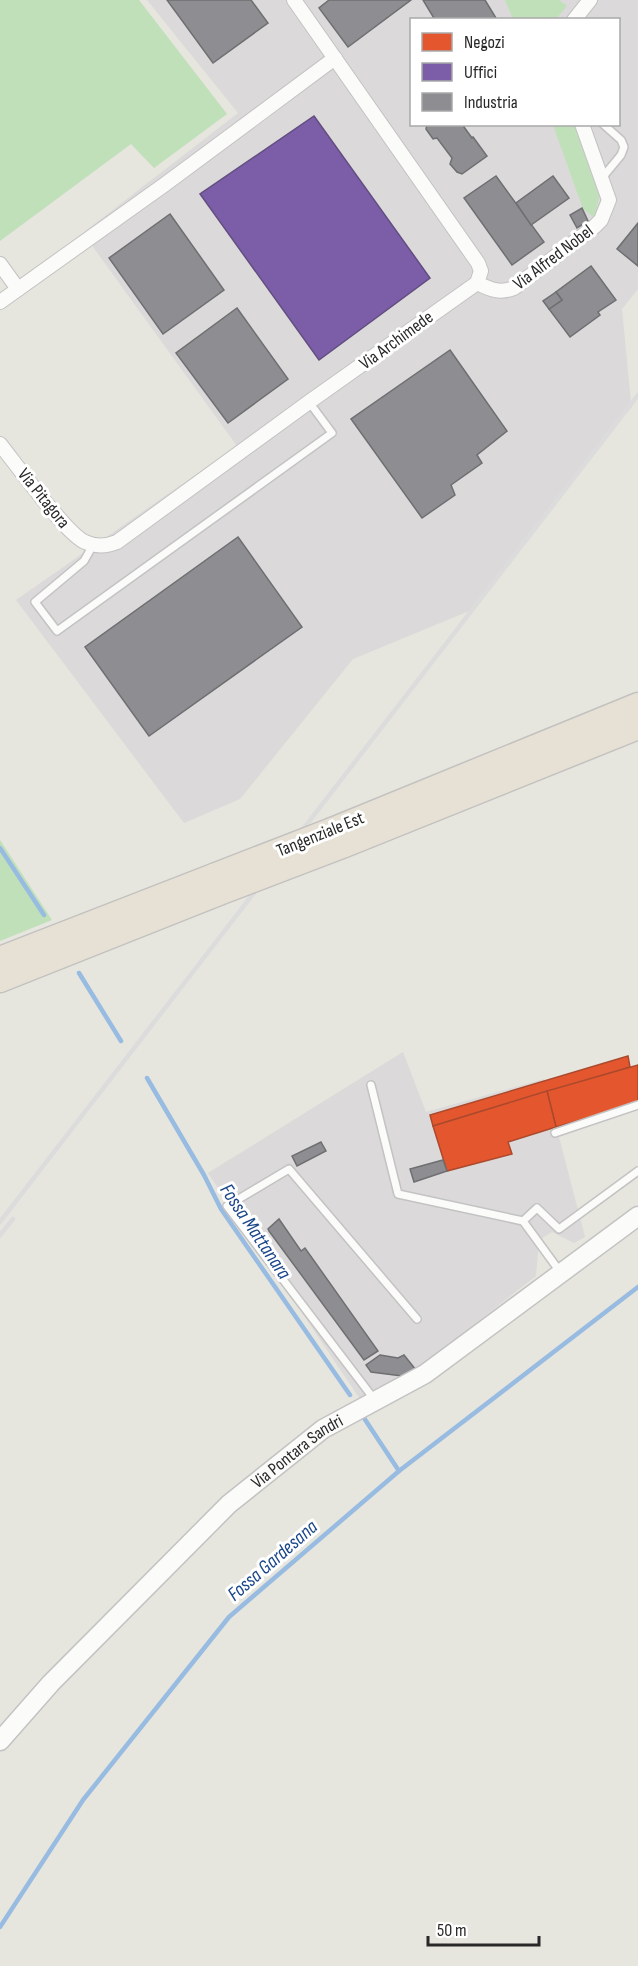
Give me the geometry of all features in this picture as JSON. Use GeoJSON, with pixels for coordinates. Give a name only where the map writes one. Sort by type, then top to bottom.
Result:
{"type":"FeatureCollection","features":[{"type":"Feature","properties":{"kind":"highway","name":"Tangenziale Est"},"geometry":{"type":"LineString","coordinates":[[337,838],[638,705]]}},
{"type":"Feature","properties":{"kind":"highway","name":"Tangenziale Est"},"geometry":{"type":"LineString","coordinates":[[0,959],[217,884],[638,727]]}},
{"type":"Feature","properties":{"kind":"highway","name":"Tangenziale Est"},"geometry":{"type":"LineString","coordinates":[[0,980],[217,884]]}},
{"type":"Feature","properties":{"kind":"street"},"geometry":{"type":"LineString","coordinates":[[294,0],[478,263],[481,271],[477,283]]}},
{"type":"Feature","properties":{"kind":"street"},"geometry":{"type":"LineString","coordinates":[[576,18],[590,0]]}},
{"type":"Feature","properties":{"kind":"street"},"geometry":{"type":"LineString","coordinates":[[0,302],[335,58]]}},
{"type":"Feature","properties":{"kind":"street","name":"Via Alfred Nobel"},"geometry":{"type":"LineString","coordinates":[[477,283],[494,291],[504,292],[514,288],[601,220],[609,200],[583,126]]}},
{"type":"Feature","properties":{"kind":"street"},"geometry":{"type":"LineString","coordinates":[[0,264],[18,289]]}},
{"type":"Feature","properties":{"kind":"street","name":"Via Archimede"},"geometry":{"type":"LineString","coordinates":[[93,545],[109,545],[117,542],[477,283]]}},
{"type":"Feature","properties":{"kind":"street","name":"Via Pitagora"},"geometry":{"type":"LineString","coordinates":[[0,444],[72,533],[93,545]]}},
{"type":"Feature","properties":{"kind":"street","name":"Via Pontara Sandri"},"geometry":{"type":"LineString","coordinates":[[0,1741],[51,1683],[229,1504],[323,1429],[425,1374],[638,1216]]}},
{"type":"Feature","properties":{"kind":"lane"},"geometry":{"type":"LineString","coordinates":[[602,178],[621,155],[624,147],[621,140],[605,126]]}},
{"type":"Feature","properties":{"kind":"lane"},"geometry":{"type":"LineString","coordinates":[[93,545],[84,561],[35,602],[57,631],[333,433],[309,402]]}},
{"type":"Feature","properties":{"kind":"lane"},"geometry":{"type":"LineString","coordinates":[[371,1085],[398,1194],[523,1221],[561,1273]]}},
{"type":"Feature","properties":{"kind":"lane"},"geometry":{"type":"LineString","coordinates":[[555,1133],[638,1106]]}},
{"type":"Feature","properties":{"kind":"lane"},"geometry":{"type":"LineString","coordinates":[[375,1401],[227,1206],[289,1169],[417,1319]]}},
{"type":"Feature","properties":{"kind":"lane"},"geometry":{"type":"LineString","coordinates":[[523,1221],[537,1208],[559,1229],[638,1171]]}},
{"type":"Feature","properties":{"kind":"shaded area"},"geometry":{"type":"Polygon","coordinates":[[[147,0],[638,0],[638,289],[622,309],[631,403],[474,609],[353,659],[240,799],[184,823],[16,600],[237,446],[83,233],[238,113],[147,0]]]}},
{"type":"Feature","properties":{"kind":"shaded area"},"geometry":{"type":"Polygon","coordinates":[[[403,1052],[426,1112],[544,1079],[585,1237],[574,1243],[552,1232],[534,1243],[538,1250],[536,1276],[413,1372],[360,1399],[208,1173],[403,1052]]]}},
{"type":"Feature","properties":{"kind":"green space"},"geometry":{"type":"Polygon","coordinates":[[[0,0],[139,0],[227,114],[154,168],[131,144],[0,241],[0,0]]]}},
{"type":"Feature","properties":{"kind":"green space"},"geometry":{"type":"Polygon","coordinates":[[[505,0],[559,0],[567,6],[557,18],[513,18],[505,0]]]}},
{"type":"Feature","properties":{"kind":"green space"},"geometry":{"type":"Polygon","coordinates":[[[553,126],[574,126],[599,196],[595,218],[583,209],[553,126]]]}},
{"type":"Feature","properties":{"kind":"green space"},"geometry":{"type":"Polygon","coordinates":[[[0,840],[52,920],[0,941],[0,840]]]}},
{"type":"Feature","properties":{"kind":"building: Negozi"},"geometry":{"type":"Polygon","coordinates":[[[628,1056],[630,1067],[433,1126],[430,1115],[628,1056]]]}},
{"type":"Feature","properties":{"kind":"building: Negozi"},"geometry":{"type":"Polygon","coordinates":[[[638,1065],[638,1103],[556,1127],[547,1091],[638,1065]]]}},
{"type":"Feature","properties":{"kind":"building: Negozi"},"geometry":{"type":"Polygon","coordinates":[[[547,1091],[556,1127],[508,1142],[512,1154],[447,1171],[433,1126],[547,1091]]]}},
{"type":"Feature","properties":{"kind":"building: Uffici"},"geometry":{"type":"Polygon","coordinates":[[[314,116],[430,278],[319,360],[200,194],[314,116]]]}},
{"type":"Feature","properties":{"kind":"building: Industria"},"geometry":{"type":"Polygon","coordinates":[[[167,0],[251,0],[268,23],[213,63],[167,0]]]}},
{"type":"Feature","properties":{"kind":"building: Industria"},"geometry":{"type":"Polygon","coordinates":[[[329,0],[411,0],[348,47],[319,8],[329,0]]]}},
{"type":"Feature","properties":{"kind":"building: Industria"},"geometry":{"type":"Polygon","coordinates":[[[423,0],[485,0],[496,18],[434,18],[423,0]]]}},
{"type":"Feature","properties":{"kind":"building: Industria"},"geometry":{"type":"Polygon","coordinates":[[[427,126],[464,126],[487,156],[462,174],[457,172],[450,164],[452,158],[437,138],[433,139],[426,129],[427,126]]]}},
{"type":"Feature","properties":{"kind":"building: Industria"},"geometry":{"type":"Polygon","coordinates":[[[496,176],[544,242],[512,265],[464,198],[496,176]]]}},
{"type":"Feature","properties":{"kind":"building: Industria"},"geometry":{"type":"Polygon","coordinates":[[[553,176],[569,198],[531,225],[516,203],[553,176]]]}},
{"type":"Feature","properties":{"kind":"building: Industria"},"geometry":{"type":"Polygon","coordinates":[[[582,208],[588,221],[577,228],[570,215],[582,208]]]}},
{"type":"Feature","properties":{"kind":"building: Industria"},"geometry":{"type":"Polygon","coordinates":[[[170,214],[224,290],[163,334],[109,258],[170,214]]]}},
{"type":"Feature","properties":{"kind":"building: Industria"},"geometry":{"type":"Polygon","coordinates":[[[638,223],[638,266],[617,249],[638,223]]]}},
{"type":"Feature","properties":{"kind":"building: Industria"},"geometry":{"type":"Polygon","coordinates":[[[591,266],[616,300],[598,312],[600,315],[570,337],[549,309],[562,300],[556,292],[591,266]]]}},
{"type":"Feature","properties":{"kind":"building: Industria"},"geometry":{"type":"Polygon","coordinates":[[[556,292],[562,300],[549,309],[543,301],[556,292]]]}},
{"type":"Feature","properties":{"kind":"building: Industria"},"geometry":{"type":"Polygon","coordinates":[[[237,308],[288,379],[228,423],[176,353],[237,308]]]}},
{"type":"Feature","properties":{"kind":"building: Industria"},"geometry":{"type":"Polygon","coordinates":[[[450,350],[507,431],[477,455],[482,463],[451,485],[455,495],[422,518],[351,419],[450,350]]]}},
{"type":"Feature","properties":{"kind":"building: Industria"},"geometry":{"type":"Polygon","coordinates":[[[238,537],[302,627],[149,736],[85,647],[238,537]]]}},
{"type":"Feature","properties":{"kind":"building: Industria"},"geometry":{"type":"Polygon","coordinates":[[[321,1142],[326,1151],[297,1166],[292,1156],[321,1142]]]}},
{"type":"Feature","properties":{"kind":"building: Industria"},"geometry":{"type":"Polygon","coordinates":[[[443,1160],[447,1171],[414,1182],[410,1169],[443,1160]]]}},
{"type":"Feature","properties":{"kind":"building: Industria"},"geometry":{"type":"Polygon","coordinates":[[[279,1219],[301,1251],[305,1248],[378,1351],[364,1360],[269,1231],[268,1229],[279,1219]]]}},
{"type":"Feature","properties":{"kind":"building: Industria"},"geometry":{"type":"Polygon","coordinates":[[[380,1355],[398,1358],[404,1355],[416,1370],[402,1376],[371,1372],[366,1365],[380,1355]]]}},
{"type":"Feature","properties":{"kind":"waterway","name":"Fossa Mattanara"},"geometry":{"type":"LineString","coordinates":[[0,848],[44,915]]}},
{"type":"Feature","properties":{"kind":"waterway","name":"Fossa Mattanara"},"geometry":{"type":"LineString","coordinates":[[79,973],[121,1041]]}},
{"type":"Feature","properties":{"kind":"waterway","name":"Fossa Mattanara"},"geometry":{"type":"LineString","coordinates":[[147,1078],[204,1175],[221,1209],[350,1395]]}},
{"type":"Feature","properties":{"kind":"waterway","name":"Fossa Gardesana"},"geometry":{"type":"LineString","coordinates":[[0,1927],[83,1800],[229,1617],[399,1471],[638,1287]]}},
{"type":"Feature","properties":{"kind":"waterway","name":"Fossa Mattanara"},"geometry":{"type":"LineString","coordinates":[[364,1418],[399,1471]]}},
{"type":"Feature","properties":{"kind":"railway"},"geometry":{"type":"LineString","coordinates":[[0,1222],[638,395]]}},
{"type":"Feature","properties":{"kind":"railway"},"geometry":{"type":"LineString","coordinates":[[0,1235],[13,1219]]}}]}
